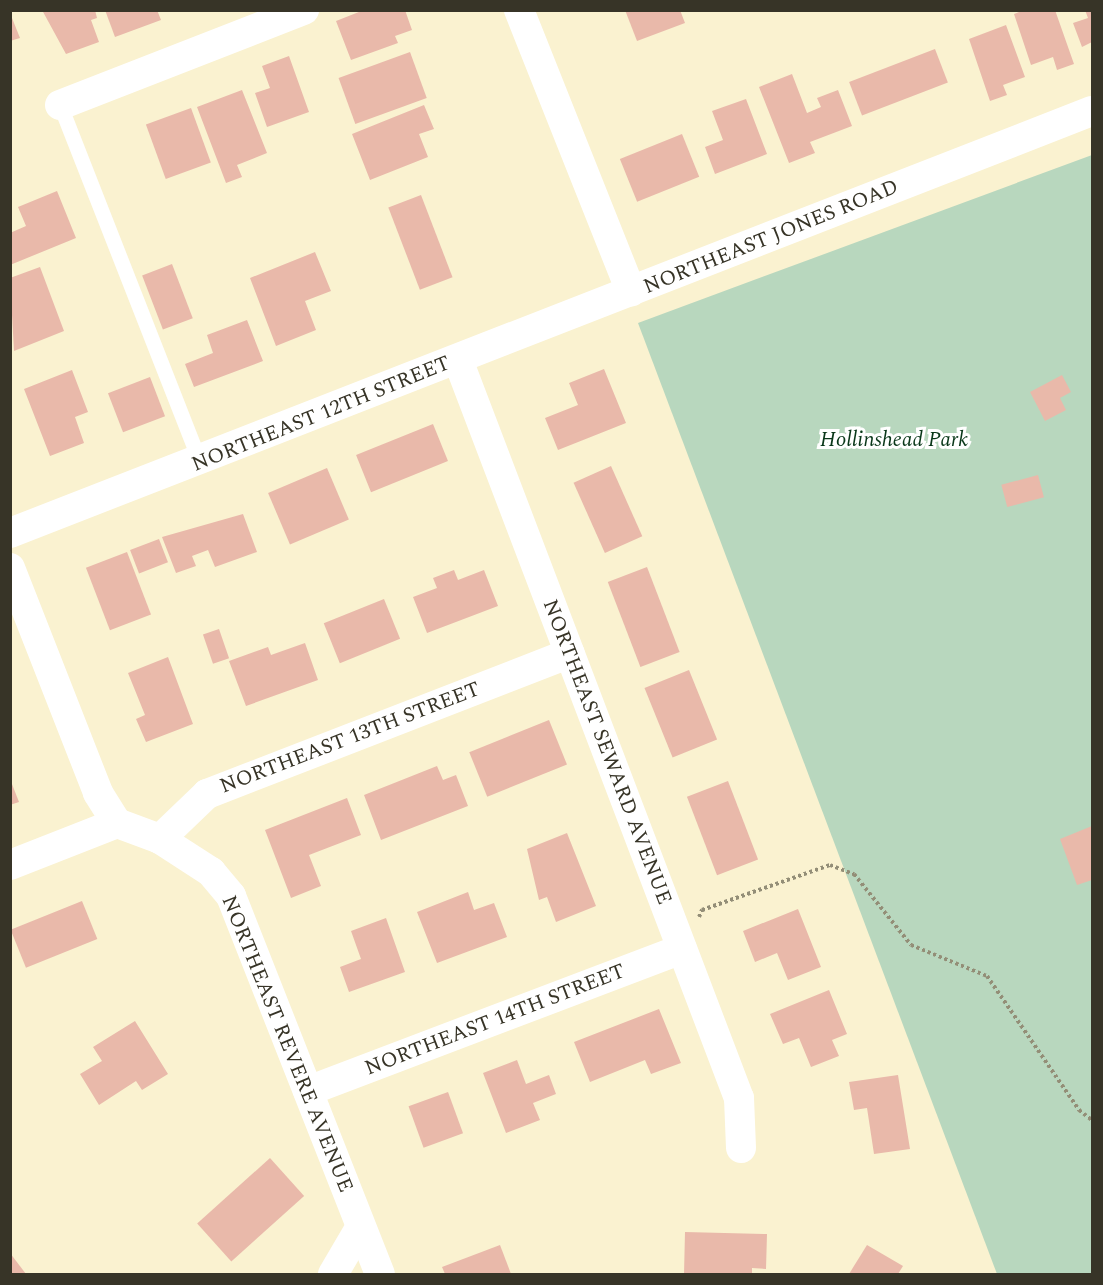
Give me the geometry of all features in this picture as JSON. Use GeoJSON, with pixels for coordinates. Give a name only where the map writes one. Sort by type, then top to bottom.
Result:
{"type":"FeatureCollection","features":[{"type":"Feature","properties":{"kind":"street"},"geometry":{"type":"LineString","coordinates":[[60,105],[304,10]]}},
{"type":"Feature","properties":{"kind":"street","name":"NORTHEAST JONES ROAD"},"geometry":{"type":"LineString","coordinates":[[519,10],[631,292],[1092,111]]}},
{"type":"Feature","properties":{"kind":"street","name":"NORTHEAST 12TH STREET"},"geometry":{"type":"LineString","coordinates":[[10,533],[200,462],[631,292]]}},
{"type":"Feature","properties":{"kind":"street","name":"NORTHEAST SEWARD AVENUE"},"geometry":{"type":"LineString","coordinates":[[458,360],[739,1098],[741,1148]]}},
{"type":"Feature","properties":{"kind":"street"},"geometry":{"type":"LineString","coordinates":[[10,568],[98,793],[117,823],[160,839]]}},
{"type":"Feature","properties":{"kind":"street","name":"NORTHEAST 13TH STREET"},"geometry":{"type":"LineString","coordinates":[[160,839],[207,794],[570,653]]}},
{"type":"Feature","properties":{"kind":"street"},"geometry":{"type":"LineString","coordinates":[[10,865],[117,823]]}},
{"type":"Feature","properties":{"kind":"street","name":"NORTHEAST REVERE AVENUE"},"geometry":{"type":"LineString","coordinates":[[160,839],[211,872],[231,896],[380,1275]]}},
{"type":"Feature","properties":{"kind":"street","name":"NORTHEAST 14TH STREET"},"geometry":{"type":"LineString","coordinates":[[308,1091],[682,949]]}},
{"type":"Feature","properties":{"kind":"street"},"geometry":{"type":"LineString","coordinates":[[333,1275],[360,1228]]}},
{"type":"Feature","properties":{"kind":"lane"},"geometry":{"type":"LineString","coordinates":[[60,105],[200,462]]}},
{"type":"Feature","properties":{"kind":"path"},"geometry":{"type":"LineString","coordinates":[[682,949],[702,910],[830,865],[854,874],[911,945],[987,976],[1079,1110],[1092,1120]]}},
{"type":"Feature","properties":{"kind":"green space","name":"Hollinshead Park"},"geometry":{"type":"Polygon","coordinates":[[[1092,155],[1092,1274],[997,1274],[638,323],[1092,155]]]}},
{"type":"Feature","properties":{"kind":"building"},"geometry":{"type":"Polygon","coordinates":[[[42,10],[95,10],[97,18],[91,20],[99,42],[66,54],[42,10]]]}},
{"type":"Feature","properties":{"kind":"building"},"geometry":{"type":"Polygon","coordinates":[[[105,10],[157,10],[161,20],[115,37],[105,10]]]}},
{"type":"Feature","properties":{"kind":"building"},"geometry":{"type":"Polygon","coordinates":[[[364,10],[405,10],[412,30],[395,36],[398,43],[351,60],[336,21],[364,10]]]}},
{"type":"Feature","properties":{"kind":"building"},"geometry":{"type":"Polygon","coordinates":[[[625,10],[680,10],[685,23],[637,41],[625,10]]]}},
{"type":"Feature","properties":{"kind":"building"},"geometry":{"type":"Polygon","coordinates":[[[1024,10],[1055,10],[1074,64],[1057,70],[1053,57],[1031,65],[1014,14],[1024,10]]]}},
{"type":"Feature","properties":{"kind":"building"},"geometry":{"type":"Polygon","coordinates":[[[1085,10],[1092,10],[1092,42],[1082,47],[1073,23],[1088,18],[1085,10]]]}},
{"type":"Feature","properties":{"kind":"building"},"geometry":{"type":"Polygon","coordinates":[[[10,13],[20,38],[10,41],[10,13]]]}},
{"type":"Feature","properties":{"kind":"building"},"geometry":{"type":"Polygon","coordinates":[[[1006,25],[1025,77],[1003,85],[1007,95],[990,101],[969,39],[1006,25]]]}},
{"type":"Feature","properties":{"kind":"building"},"geometry":{"type":"Polygon","coordinates":[[[935,49],[948,83],[862,116],[849,82],[935,49]]]}},
{"type":"Feature","properties":{"kind":"building"},"geometry":{"type":"Polygon","coordinates":[[[410,52],[427,98],[355,124],[339,78],[410,52]]]}},
{"type":"Feature","properties":{"kind":"building"},"geometry":{"type":"Polygon","coordinates":[[[289,56],[309,112],[267,127],[255,93],[270,88],[262,66],[289,56]]]}},
{"type":"Feature","properties":{"kind":"building"},"geometry":{"type":"Polygon","coordinates":[[[792,74],[807,113],[821,107],[817,98],[838,90],[852,126],[810,142],[815,153],[789,163],[759,87],[792,74]]]}},
{"type":"Feature","properties":{"kind":"building"},"geometry":{"type":"Polygon","coordinates":[[[242,90],[267,153],[237,165],[242,177],[226,183],[197,107],[242,90]]]}},
{"type":"Feature","properties":{"kind":"building"},"geometry":{"type":"Polygon","coordinates":[[[746,99],[767,154],[715,174],[705,147],[723,140],[712,111],[746,99]]]}},
{"type":"Feature","properties":{"kind":"building"},"geometry":{"type":"Polygon","coordinates":[[[424,105],[434,129],[419,134],[428,157],[370,180],[352,134],[424,105]]]}},
{"type":"Feature","properties":{"kind":"building"},"geometry":{"type":"Polygon","coordinates":[[[191,108],[211,163],[166,179],[146,124],[191,108]]]}},
{"type":"Feature","properties":{"kind":"building"},"geometry":{"type":"Polygon","coordinates":[[[682,134],[699,177],[637,202],[620,159],[682,134]]]}},
{"type":"Feature","properties":{"kind":"building"},"geometry":{"type":"Polygon","coordinates":[[[57,191],[76,238],[10,265],[10,233],[26,226],[18,207],[57,191]]]}},
{"type":"Feature","properties":{"kind":"building"},"geometry":{"type":"Polygon","coordinates":[[[421,195],[453,277],[420,290],[388,208],[421,195]]]}},
{"type":"Feature","properties":{"kind":"building"},"geometry":{"type":"Polygon","coordinates":[[[315,252],[331,291],[305,301],[316,330],[276,346],[250,278],[315,252]]]}},
{"type":"Feature","properties":{"kind":"building"},"geometry":{"type":"Polygon","coordinates":[[[172,264],[193,318],[163,330],[142,275],[172,264]]]}},
{"type":"Feature","properties":{"kind":"building"},"geometry":{"type":"Polygon","coordinates":[[[40,267],[64,331],[14,351],[10,278],[40,267]]]}},
{"type":"Feature","properties":{"kind":"building"},"geometry":{"type":"Polygon","coordinates":[[[247,320],[263,361],[194,387],[185,364],[213,353],[207,335],[247,320]]]}},
{"type":"Feature","properties":{"kind":"building"},"geometry":{"type":"Polygon","coordinates":[[[604,369],[626,423],[558,450],[545,418],[578,405],[569,383],[604,369]]]}},
{"type":"Feature","properties":{"kind":"building"},"geometry":{"type":"Polygon","coordinates":[[[72,370],[88,412],[75,417],[84,443],[50,456],[24,389],[72,370]]]}},
{"type":"Feature","properties":{"kind":"building"},"geometry":{"type":"Polygon","coordinates":[[[1062,375],[1071,392],[1060,398],[1066,410],[1045,421],[1030,392],[1062,375]]]}},
{"type":"Feature","properties":{"kind":"building"},"geometry":{"type":"Polygon","coordinates":[[[150,377],[165,416],[123,432],[108,393],[150,377]]]}},
{"type":"Feature","properties":{"kind":"building"},"geometry":{"type":"Polygon","coordinates":[[[433,424],[448,461],[371,492],[356,455],[433,424]]]}},
{"type":"Feature","properties":{"kind":"building"},"geometry":{"type":"Polygon","coordinates":[[[611,466],[642,536],[605,553],[574,483],[611,466]]]}},
{"type":"Feature","properties":{"kind":"building"},"geometry":{"type":"Polygon","coordinates":[[[327,468],[349,520],[290,545],[268,493],[327,468]]]}},
{"type":"Feature","properties":{"kind":"building"},"geometry":{"type":"Polygon","coordinates":[[[1038,475],[1044,497],[1007,507],[1001,485],[1038,475]]]}},
{"type":"Feature","properties":{"kind":"building"},"geometry":{"type":"Polygon","coordinates":[[[243,514],[257,552],[215,567],[208,550],[192,556],[196,566],[176,573],[162,537],[243,514]]]}},
{"type":"Feature","properties":{"kind":"building"},"geometry":{"type":"Polygon","coordinates":[[[159,539],[168,562],[139,573],[130,550],[159,539]]]}},
{"type":"Feature","properties":{"kind":"building"},"geometry":{"type":"Polygon","coordinates":[[[127,552],[151,615],[110,630],[86,568],[127,552]]]}},
{"type":"Feature","properties":{"kind":"building"},"geometry":{"type":"Polygon","coordinates":[[[647,567],[680,652],[640,667],[608,582],[647,567]]]}},
{"type":"Feature","properties":{"kind":"building"},"geometry":{"type":"Polygon","coordinates":[[[454,570],[458,580],[484,570],[498,606],[427,633],[413,597],[437,588],[433,578],[454,570]]]}},
{"type":"Feature","properties":{"kind":"building"},"geometry":{"type":"Polygon","coordinates":[[[384,599],[400,639],[340,663],[324,623],[384,599]]]}},
{"type":"Feature","properties":{"kind":"building"},"geometry":{"type":"Polygon","coordinates":[[[219,629],[229,658],[213,664],[203,635],[219,629]]]}},
{"type":"Feature","properties":{"kind":"building"},"geometry":{"type":"Polygon","coordinates":[[[305,643],[318,680],[246,706],[229,661],[268,647],[271,655],[305,643]]]}},
{"type":"Feature","properties":{"kind":"building"},"geometry":{"type":"Polygon","coordinates":[[[168,657],[193,724],[146,742],[136,719],[145,715],[128,673],[168,657]]]}},
{"type":"Feature","properties":{"kind":"building"},"geometry":{"type":"Polygon","coordinates":[[[689,670],[717,740],[673,758],[644,688],[689,670]]]}},
{"type":"Feature","properties":{"kind":"building"},"geometry":{"type":"Polygon","coordinates":[[[549,720],[567,765],[487,797],[469,752],[549,720]]]}},
{"type":"Feature","properties":{"kind":"building"},"geometry":{"type":"Polygon","coordinates":[[[437,766],[443,780],[456,775],[468,806],[381,840],[364,795],[437,766]]]}},
{"type":"Feature","properties":{"kind":"building"},"geometry":{"type":"Polygon","coordinates":[[[10,779],[19,802],[10,805],[10,779]]]}},
{"type":"Feature","properties":{"kind":"building"},"geometry":{"type":"Polygon","coordinates":[[[728,781],[758,859],[717,875],[687,797],[728,781]]]}},
{"type":"Feature","properties":{"kind":"building"},"geometry":{"type":"Polygon","coordinates":[[[347,798],[361,835],[309,855],[321,886],[291,898],[265,830],[347,798]]]}},
{"type":"Feature","properties":{"kind":"building"},"geometry":{"type":"Polygon","coordinates":[[[1092,826],[1092,880],[1077,885],[1060,839],[1092,826]]]}},
{"type":"Feature","properties":{"kind":"building"},"geometry":{"type":"Polygon","coordinates":[[[567,833],[596,906],[556,922],[547,897],[539,900],[527,849],[567,833]]]}},
{"type":"Feature","properties":{"kind":"building"},"geometry":{"type":"Polygon","coordinates":[[[468,892],[474,910],[494,903],[507,937],[437,963],[417,912],[468,892]]]}},
{"type":"Feature","properties":{"kind":"building"},"geometry":{"type":"Polygon","coordinates":[[[82,901],[97,939],[26,968],[11,930],[82,901]]]}},
{"type":"Feature","properties":{"kind":"building"},"geometry":{"type":"Polygon","coordinates":[[[798,909],[821,967],[788,980],[777,953],[755,962],[743,931],[798,909]]]}},
{"type":"Feature","properties":{"kind":"building"},"geometry":{"type":"Polygon","coordinates":[[[386,918],[405,972],[349,992],[340,967],[361,959],[351,931],[386,918]]]}},
{"type":"Feature","properties":{"kind":"building"},"geometry":{"type":"Polygon","coordinates":[[[829,990],[847,1034],[832,1040],[839,1056],[811,1067],[799,1038],[783,1044],[770,1014],[829,990]]]}},
{"type":"Feature","properties":{"kind":"building"},"geometry":{"type":"Polygon","coordinates":[[[659,1009],[681,1063],[651,1074],[645,1060],[590,1082],[574,1042],[659,1009]]]}},
{"type":"Feature","properties":{"kind":"building"},"geometry":{"type":"Polygon","coordinates":[[[135,1021],[168,1074],[142,1090],[136,1081],[99,1105],[80,1074],[102,1061],[93,1047],[135,1021]]]}},
{"type":"Feature","properties":{"kind":"building"},"geometry":{"type":"Polygon","coordinates":[[[517,1060],[526,1084],[549,1075],[556,1094],[533,1103],[540,1120],[506,1133],[483,1073],[517,1060]]]}},
{"type":"Feature","properties":{"kind":"building"},"geometry":{"type":"Polygon","coordinates":[[[898,1075],[910,1149],[874,1154],[867,1108],[854,1110],[849,1082],[898,1075]]]}},
{"type":"Feature","properties":{"kind":"building"},"geometry":{"type":"Polygon","coordinates":[[[448,1092],[463,1133],[424,1148],[409,1106],[448,1092]]]}},
{"type":"Feature","properties":{"kind":"building"},"geometry":{"type":"Polygon","coordinates":[[[270,1158],[304,1196],[231,1261],[197,1224],[270,1158]]]}},
{"type":"Feature","properties":{"kind":"building"},"geometry":{"type":"Polygon","coordinates":[[[685,1232],[767,1234],[766,1269],[752,1268],[752,1274],[684,1274],[685,1232]]]}},
{"type":"Feature","properties":{"kind":"building"},"geometry":{"type":"Polygon","coordinates":[[[500,1245],[511,1274],[445,1274],[442,1267],[500,1245]]]}},
{"type":"Feature","properties":{"kind":"building"},"geometry":{"type":"Polygon","coordinates":[[[867,1245],[903,1266],[898,1274],[849,1274],[867,1245]]]}},
{"type":"Feature","properties":{"kind":"building"},"geometry":{"type":"Polygon","coordinates":[[[10,1253],[26,1274],[10,1274],[10,1253]]]}}]}
